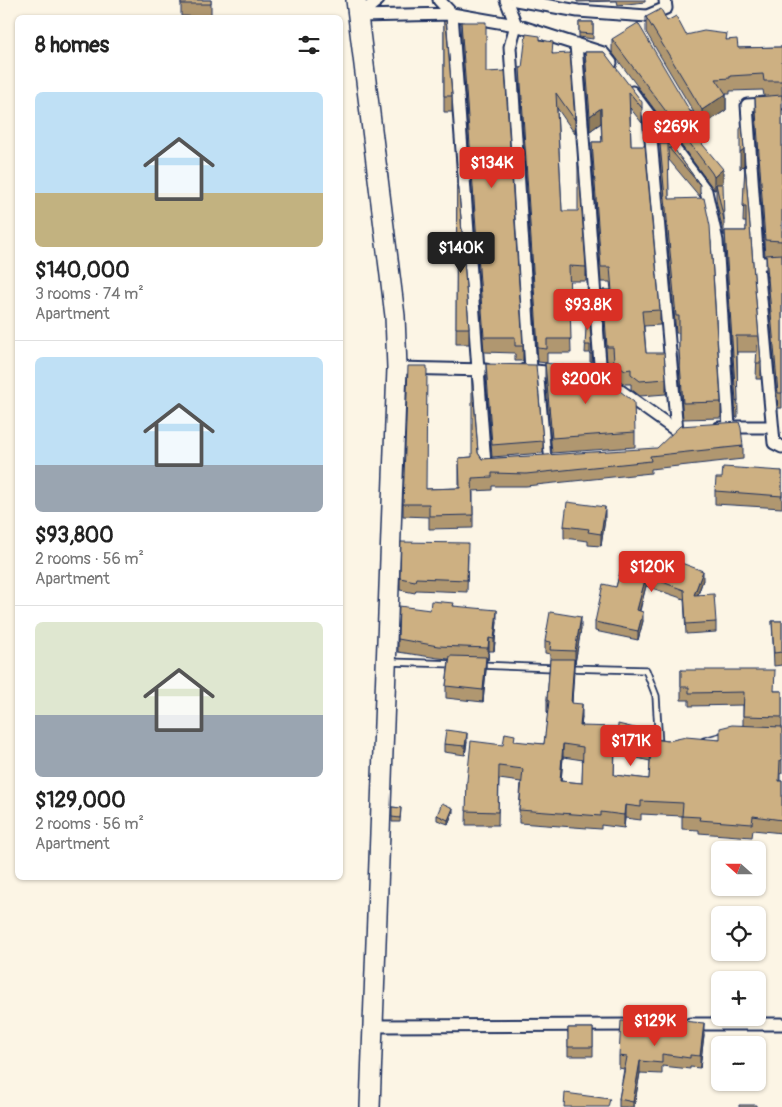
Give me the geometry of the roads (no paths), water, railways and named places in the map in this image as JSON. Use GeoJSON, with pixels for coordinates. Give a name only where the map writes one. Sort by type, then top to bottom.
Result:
{"type":"FeatureCollection","features":[{"type":"Feature","properties":{"kind":"main road"},"geometry":{"type":"LineString","coordinates":[[357,8],[395,316],[397,368],[370,1107]]}},
{"type":"Feature","properties":{"kind":"street"},"geometry":{"type":"LineString","coordinates":[[357,8],[378,0]]}},
{"type":"Feature","properties":{"kind":"street"},"geometry":{"type":"LineString","coordinates":[[439,0],[452,14],[485,466],[503,464]]}},
{"type":"Feature","properties":{"kind":"street"},"geometry":{"type":"LineString","coordinates":[[506,0],[516,25],[510,47],[536,370]]}},
{"type":"Feature","properties":{"kind":"street"},"geometry":{"type":"LineString","coordinates":[[516,0],[632,19],[647,16],[666,8],[665,0]]}},
{"type":"Feature","properties":{"kind":"street"},"geometry":{"type":"LineString","coordinates":[[578,11],[583,0]]}},
{"type":"Feature","properties":{"kind":"street"},"geometry":{"type":"LineString","coordinates":[[357,8],[452,14],[516,25],[603,53],[706,191],[716,241],[729,427]]}},
{"type":"Feature","properties":{"kind":"street"},"geometry":{"type":"LineString","coordinates":[[576,44],[601,377]]}},
{"type":"Feature","properties":{"kind":"street"},"geometry":{"type":"LineString","coordinates":[[782,103],[747,106],[772,427],[774,443],[782,447]]}},
{"type":"Feature","properties":{"kind":"street"},"geometry":{"type":"LineString","coordinates":[[649,115],[681,431]]}},
{"type":"Feature","properties":{"kind":"street"},"geometry":{"type":"LineString","coordinates":[[758,266],[763,263],[782,262]]}},
{"type":"Feature","properties":{"kind":"street"},"geometry":{"type":"LineString","coordinates":[[397,368],[496,370]]}},
{"type":"Feature","properties":{"kind":"street"},"geometry":{"type":"LineString","coordinates":[[514,370],[536,370],[601,377],[681,431]]}},
{"type":"Feature","properties":{"kind":"street"},"geometry":{"type":"LineString","coordinates":[[703,429],[772,427]]}},
{"type":"Feature","properties":{"kind":"street"},"geometry":{"type":"LineString","coordinates":[[666,442],[681,431]]}},
{"type":"Feature","properties":{"kind":"street"},"geometry":{"type":"LineString","coordinates":[[682,1024],[782,1024]]}},
{"type":"Feature","properties":{"kind":"street"},"geometry":{"type":"LineString","coordinates":[[373,1026],[642,1025]]}},
{"type":"Feature","properties":{"kind":"lane"},"geometry":{"type":"LineString","coordinates":[[684,105],[704,138]]}},
{"type":"Feature","properties":{"kind":"lane"},"geometry":{"type":"LineString","coordinates":[[536,370],[548,461]]}},
{"type":"Feature","properties":{"kind":"lane"},"geometry":{"type":"LineString","coordinates":[[387,662],[646,670],[656,696],[658,745],[664,748]]}},
{"type":"Feature","properties":{"kind":"lane"},"geometry":{"type":"LineString","coordinates":[[700,743],[731,733]]}}]}
